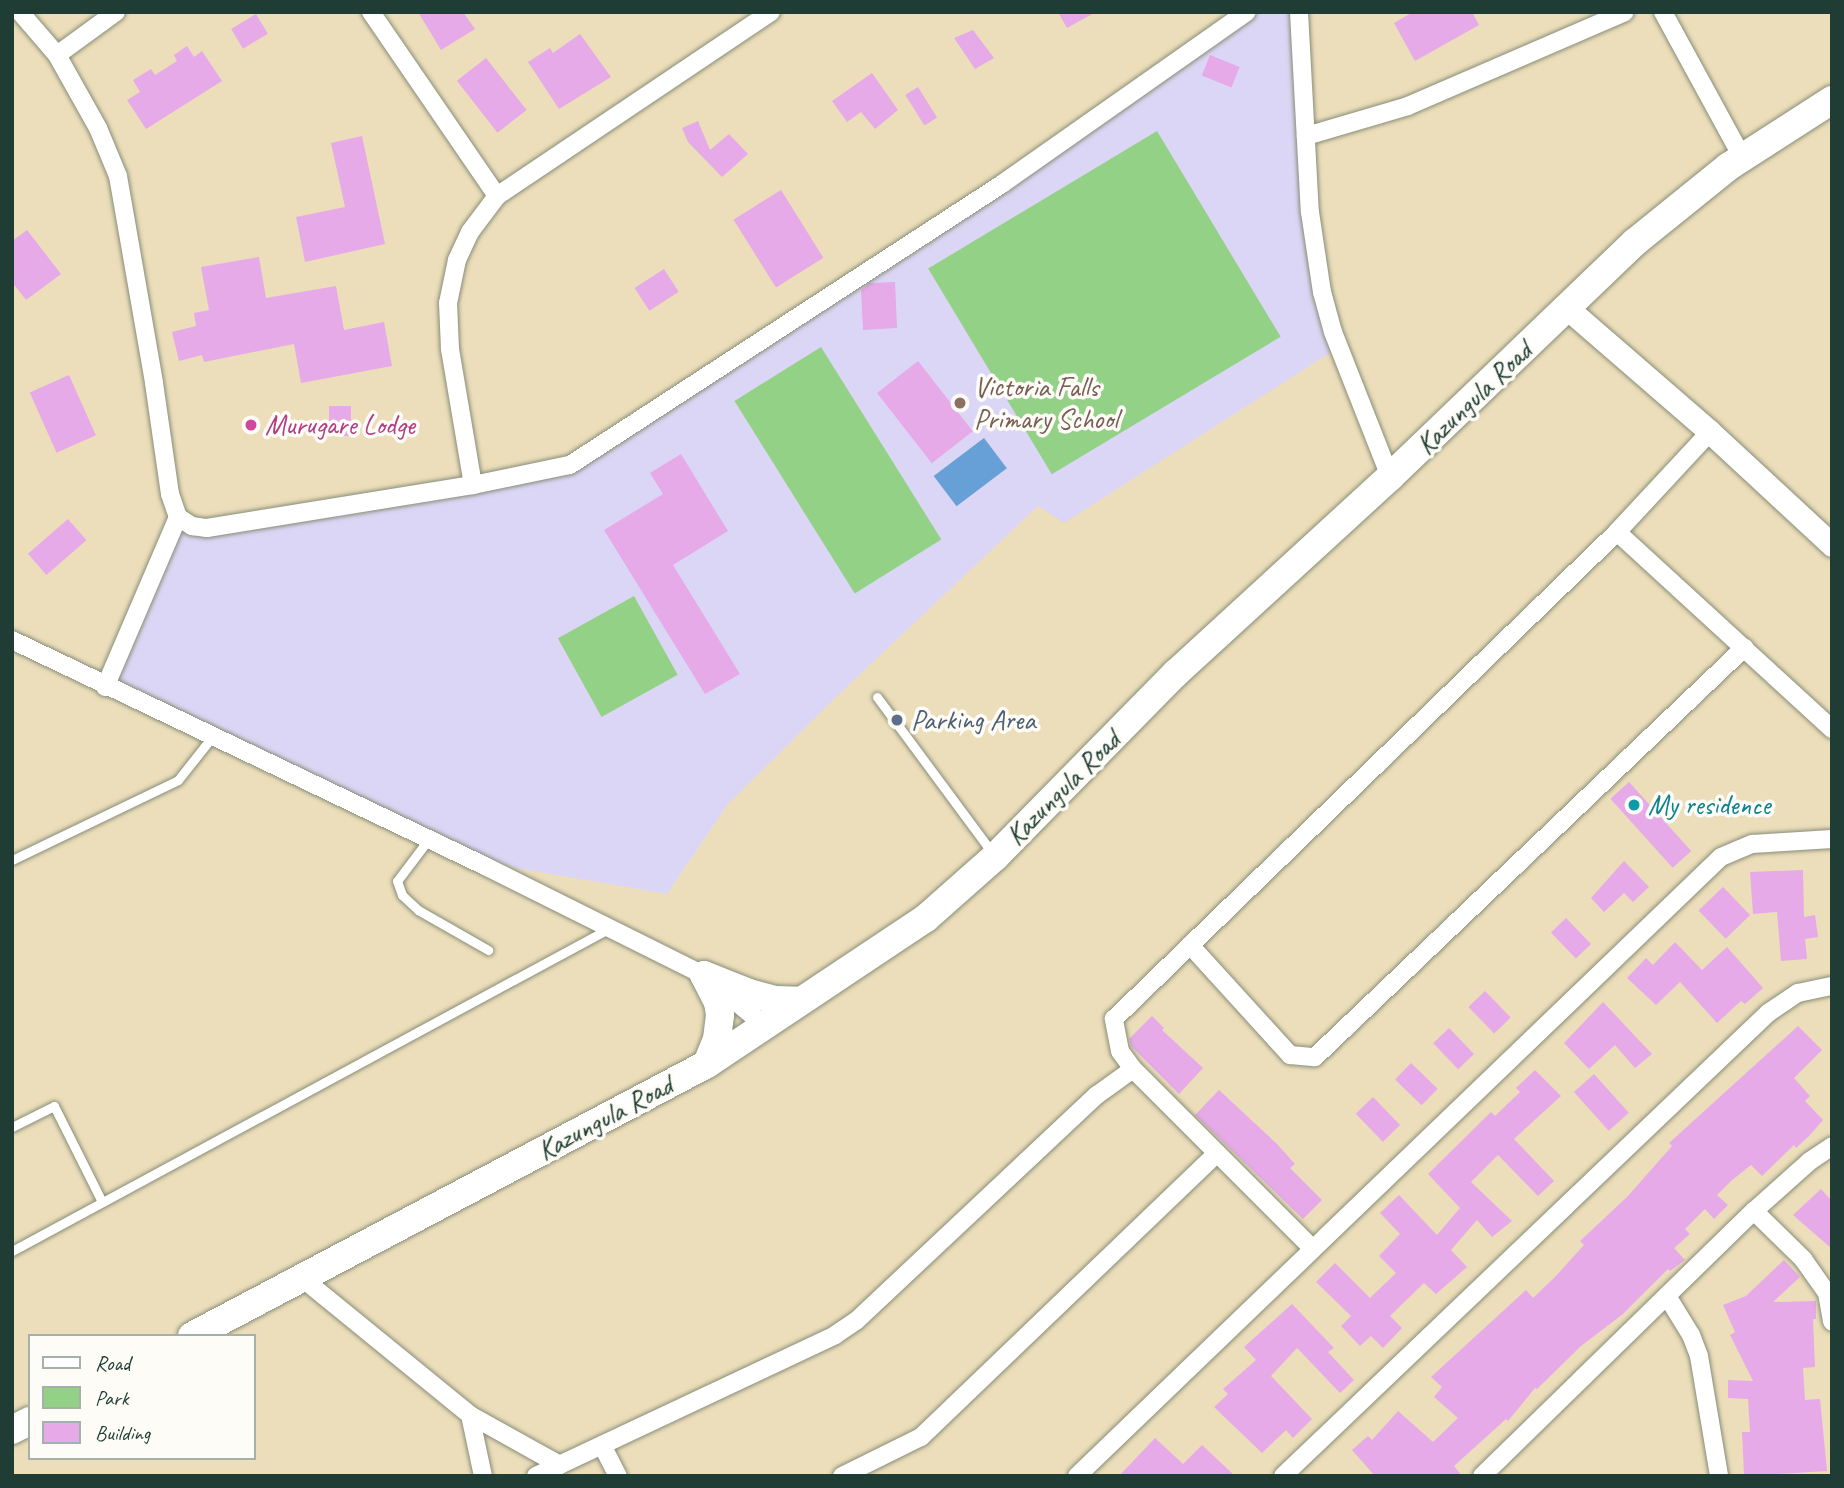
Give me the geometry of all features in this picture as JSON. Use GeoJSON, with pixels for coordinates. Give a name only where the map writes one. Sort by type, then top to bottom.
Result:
{"type":"FeatureCollection","features":[{"type":"Feature","properties":{"kind":"main road","name":"Kazungula Road"},"geometry":{"type":"LineString","coordinates":[[196,1334],[707,1065],[926,918],[995,857],[1177,673],[1390,477],[1635,242],[1742,157],[1832,100]]}},
{"type":"Feature","properties":{"kind":"main road"},"geometry":{"type":"LineString","coordinates":[[704,975],[749,993],[776,1000],[800,1001]]}},
{"type":"Feature","properties":{"kind":"main road"},"geometry":{"type":"LineString","coordinates":[[704,975],[718,1002],[720,1015],[717,1039],[707,1065]]}},
{"type":"Feature","properties":{"kind":"main road"},"geometry":{"type":"LineString","coordinates":[[12,1430],[28,1422]]}},
{"type":"Feature","properties":{"kind":"street"},"geometry":{"type":"LineString","coordinates":[[20,12],[57,55],[98,128],[118,176],[170,494],[178,517],[192,526],[207,528],[473,485],[554,469],[583,458],[1002,184],[1247,12]]}},
{"type":"Feature","properties":{"kind":"street"},"geometry":{"type":"LineString","coordinates":[[57,55],[116,12]]}},
{"type":"Feature","properties":{"kind":"street"},"geometry":{"type":"LineString","coordinates":[[371,12],[497,196]]}},
{"type":"Feature","properties":{"kind":"street"},"geometry":{"type":"LineString","coordinates":[[473,485],[450,349],[448,303],[457,260],[470,232],[497,196],[771,12]]}},
{"type":"Feature","properties":{"kind":"street"},"geometry":{"type":"LineString","coordinates":[[1298,12],[1310,212],[1322,292],[1333,332],[1390,477]]}},
{"type":"Feature","properties":{"kind":"street"},"geometry":{"type":"LineString","coordinates":[[1306,136],[1408,106],[1625,12]]}},
{"type":"Feature","properties":{"kind":"street"},"geometry":{"type":"LineString","coordinates":[[1663,12],[1742,157]]}},
{"type":"Feature","properties":{"kind":"street"},"geometry":{"type":"LineString","coordinates":[[1567,308],[1710,432],[1832,545]]}},
{"type":"Feature","properties":{"kind":"street"},"geometry":{"type":"LineString","coordinates":[[1313,1249],[1133,1069],[1120,1051],[1114,1019],[1617,532],[1710,432]]}},
{"type":"Feature","properties":{"kind":"street"},"geometry":{"type":"LineString","coordinates":[[105,687],[178,517]]}},
{"type":"Feature","properties":{"kind":"street"},"geometry":{"type":"LineString","coordinates":[[1617,532],[1832,729]]}},
{"type":"Feature","properties":{"kind":"street"},"geometry":{"type":"LineString","coordinates":[[12,640],[704,975],[765,1026]]}},
{"type":"Feature","properties":{"kind":"street"},"geometry":{"type":"LineString","coordinates":[[1190,945],[1290,1055],[1315,1057],[1744,648]]}},
{"type":"Feature","properties":{"kind":"street"},"geometry":{"type":"LineString","coordinates":[[1077,1476],[1721,857],[1752,844],[1832,839]]}},
{"type":"Feature","properties":{"kind":"street"},"geometry":{"type":"LineString","coordinates":[[1283,1476],[1768,1013],[1798,993],[1832,986]]}},
{"type":"Feature","properties":{"kind":"street"},"geometry":{"type":"LineString","coordinates":[[536,1476],[835,1335],[856,1321],[1097,1095],[1133,1069]]}},
{"type":"Feature","properties":{"kind":"street"},"geometry":{"type":"LineString","coordinates":[[1482,1476],[1754,1211],[1810,1161],[1832,1146]]}},
{"type":"Feature","properties":{"kind":"street"},"geometry":{"type":"LineString","coordinates":[[842,1476],[921,1437],[1217,1153]]}},
{"type":"Feature","properties":{"kind":"street"},"geometry":{"type":"LineString","coordinates":[[1754,1211],[1803,1259],[1827,1293],[1832,1322]]}},
{"type":"Feature","properties":{"kind":"street"},"geometry":{"type":"LineString","coordinates":[[302,1278],[470,1415],[559,1465]]}},
{"type":"Feature","properties":{"kind":"street"},"geometry":{"type":"LineString","coordinates":[[1667,1296],[1691,1335],[1699,1356],[1719,1476]]}},
{"type":"Feature","properties":{"kind":"street"},"geometry":{"type":"LineString","coordinates":[[470,1415],[483,1476]]}},
{"type":"Feature","properties":{"kind":"street"},"geometry":{"type":"LineString","coordinates":[[602,1445],[618,1476]]}},
{"type":"Feature","properties":{"kind":"lane"},"geometry":{"type":"LineString","coordinates":[[877,697],[995,857]]}},
{"type":"Feature","properties":{"kind":"lane"},"geometry":{"type":"LineString","coordinates":[[12,860],[178,780],[212,737]]}},
{"type":"Feature","properties":{"kind":"lane"},"geometry":{"type":"LineString","coordinates":[[428,840],[397,881],[402,895],[418,910],[488,950]]}},
{"type":"Feature","properties":{"kind":"lane"},"geometry":{"type":"LineString","coordinates":[[12,1251],[608,929]]}},
{"type":"Feature","properties":{"kind":"lane"},"geometry":{"type":"LineString","coordinates":[[12,1126],[54,1106],[102,1202]]}},
{"type":"Feature","properties":{"kind":"shaded area","name":"Victoria Falls Primary School"},"geometry":{"type":"Polygon","coordinates":[[[1247,12],[1299,12],[1310,212],[1339,347],[1064,523],[1038,506],[835,698],[728,804],[667,894],[516,868],[461,852],[105,687],[178,517],[192,526],[554,469],[1247,12]]]}},
{"type":"Feature","properties":{"kind":"green space"},"geometry":{"type":"Polygon","coordinates":[[[1157,131],[1281,337],[1052,474],[928,269],[1157,131]]]}},
{"type":"Feature","properties":{"kind":"green space"},"geometry":{"type":"Polygon","coordinates":[[[821,347],[941,540],[855,594],[734,401],[821,347]]]}},
{"type":"Feature","properties":{"kind":"green space"},"geometry":{"type":"Polygon","coordinates":[[[634,596],[678,675],[602,717],[558,638],[634,596]]]}},
{"type":"Feature","properties":{"kind":"water"},"geometry":{"type":"Polygon","coordinates":[[[984,438],[1007,468],[957,506],[934,476],[984,438]]]}},
{"type":"Feature","properties":{"kind":"building"},"geometry":{"type":"Polygon","coordinates":[[[418,12],[463,12],[475,29],[441,50],[418,12]]]}},
{"type":"Feature","properties":{"kind":"building"},"geometry":{"type":"Polygon","coordinates":[[[1058,12],[1096,12],[1067,28],[1058,12]]]}},
{"type":"Feature","properties":{"kind":"building"},"geometry":{"type":"Polygon","coordinates":[[[1413,12],[1472,12],[1479,25],[1415,61],[1394,23],[1413,12]]]}},
{"type":"Feature","properties":{"kind":"building"},"geometry":{"type":"Polygon","coordinates":[[[256,14],[268,34],[243,49],[231,29],[256,14]]]}},
{"type":"Feature","properties":{"kind":"building"},"geometry":{"type":"Polygon","coordinates":[[[973,30],[994,58],[975,69],[954,38],[973,30]]]}},
{"type":"Feature","properties":{"kind":"building"},"geometry":{"type":"Polygon","coordinates":[[[580,34],[611,77],[559,109],[528,62],[550,48],[553,53],[580,34]]]}},
{"type":"Feature","properties":{"kind":"building"},"geometry":{"type":"Polygon","coordinates":[[[187,46],[194,57],[202,51],[222,81],[146,129],[127,100],[140,92],[133,80],[151,69],[155,75],[177,61],[174,55],[187,46]]]}},
{"type":"Feature","properties":{"kind":"building"},"geometry":{"type":"Polygon","coordinates":[[[1210,55],[1240,67],[1231,87],[1202,75],[1210,55]]]}},
{"type":"Feature","properties":{"kind":"building"},"geometry":{"type":"Polygon","coordinates":[[[486,58],[527,110],[497,133],[457,81],[486,58]]]}},
{"type":"Feature","properties":{"kind":"building"},"geometry":{"type":"Polygon","coordinates":[[[872,73],[898,110],[875,129],[861,112],[847,122],[832,101],[872,73]]]}},
{"type":"Feature","properties":{"kind":"building"},"geometry":{"type":"Polygon","coordinates":[[[918,87],[937,118],[924,125],[905,95],[918,87]]]}},
{"type":"Feature","properties":{"kind":"building"},"geometry":{"type":"Polygon","coordinates":[[[698,121],[710,150],[729,134],[748,154],[722,177],[688,142],[682,128],[698,121]]]}},
{"type":"Feature","properties":{"kind":"building"},"geometry":{"type":"Polygon","coordinates":[[[362,136],[385,244],[305,262],[296,217],[345,207],[331,143],[362,136]]]}},
{"type":"Feature","properties":{"kind":"building"},"geometry":{"type":"Polygon","coordinates":[[[781,190],[823,258],[776,288],[734,220],[781,190]]]}},
{"type":"Feature","properties":{"kind":"building"},"geometry":{"type":"Polygon","coordinates":[[[27,230],[61,274],[26,300],[12,282],[12,241],[27,230]]]}},
{"type":"Feature","properties":{"kind":"building"},"geometry":{"type":"Polygon","coordinates":[[[259,257],[266,298],[336,286],[344,330],[384,322],[392,366],[301,383],[294,344],[204,362],[202,355],[179,361],[172,332],[196,326],[194,313],[209,310],[201,267],[259,257]]]}},
{"type":"Feature","properties":{"kind":"building"},"geometry":{"type":"Polygon","coordinates":[[[664,269],[679,292],[649,311],[635,288],[664,269]]]}},
{"type":"Feature","properties":{"kind":"building"},"geometry":{"type":"Polygon","coordinates":[[[895,282],[897,328],[863,330],[861,290],[870,283],[895,282]]]}},
{"type":"Feature","properties":{"kind":"building"},"geometry":{"type":"Polygon","coordinates":[[[918,361],[973,431],[932,463],[877,393],[918,361]]]}},
{"type":"Feature","properties":{"kind":"building"},"geometry":{"type":"Polygon","coordinates":[[[69,375],[96,435],[57,453],[30,392],[69,375]]]}},
{"type":"Feature","properties":{"kind":"building"},"geometry":{"type":"Polygon","coordinates":[[[329,406],[351,406],[351,436],[329,436],[329,406]]]}},
{"type":"Feature","properties":{"kind":"building"},"geometry":{"type":"Polygon","coordinates":[[[681,454],[728,531],[673,565],[740,674],[705,694],[604,530],[663,494],[650,473],[681,454]]]}},
{"type":"Feature","properties":{"kind":"building"},"geometry":{"type":"Polygon","coordinates":[[[68,519],[86,540],[46,575],[28,554],[68,519]]]}},
{"type":"Feature","properties":{"kind":"building"},"geometry":{"type":"Polygon","coordinates":[[[1629,782],[1691,851],[1673,868],[1610,799],[1629,782]]]}},
{"type":"Feature","properties":{"kind":"building"},"geometry":{"type":"Polygon","coordinates":[[[1624,861],[1649,887],[1633,902],[1624,893],[1604,912],[1591,898],[1624,861]]]}},
{"type":"Feature","properties":{"kind":"building"},"geometry":{"type":"Polygon","coordinates":[[[1803,870],[1804,917],[1815,915],[1818,937],[1805,939],[1807,959],[1781,961],[1777,912],[1753,914],[1750,872],[1803,870]]]}},
{"type":"Feature","properties":{"kind":"building"},"geometry":{"type":"Polygon","coordinates":[[[1723,887],[1750,915],[1726,939],[1699,911],[1723,887]]]}},
{"type":"Feature","properties":{"kind":"building"},"geometry":{"type":"Polygon","coordinates":[[[1566,918],[1591,944],[1576,958],[1551,933],[1566,918]]]}},
{"type":"Feature","properties":{"kind":"building"},"geometry":{"type":"Polygon","coordinates":[[[1675,942],[1702,970],[1727,947],[1763,988],[1745,1004],[1741,1001],[1717,1023],[1680,982],[1656,1005],[1627,978],[1646,958],[1653,965],[1675,942]]]}},
{"type":"Feature","properties":{"kind":"building"},"geometry":{"type":"Polygon","coordinates":[[[1485,991],[1511,1018],[1494,1034],[1468,1007],[1485,991]]]}},
{"type":"Feature","properties":{"kind":"building"},"geometry":{"type":"Polygon","coordinates":[[[1603,1002],[1652,1054],[1635,1068],[1615,1045],[1589,1069],[1564,1043],[1603,1002]]]}},
{"type":"Feature","properties":{"kind":"building"},"geometry":{"type":"Polygon","coordinates":[[[1152,1016],[1164,1028],[1162,1030],[1203,1068],[1179,1094],[1131,1046],[1129,1039],[1152,1016]]]}},
{"type":"Feature","properties":{"kind":"building"},"geometry":{"type":"Polygon","coordinates":[[[1798,1026],[1822,1050],[1794,1078],[1810,1096],[1805,1101],[1823,1120],[1809,1136],[1796,1148],[1794,1145],[1762,1176],[1751,1165],[1731,1181],[1717,1195],[1728,1205],[1714,1219],[1705,1209],[1685,1229],[1690,1234],[1674,1248],[1685,1260],[1670,1271],[1668,1269],[1623,1314],[1581,1346],[1535,1388],[1508,1421],[1506,1419],[1454,1466],[1462,1476],[1375,1476],[1352,1450],[1368,1436],[1372,1440],[1398,1411],[1433,1442],[1458,1418],[1434,1397],[1442,1387],[1431,1377],[1526,1290],[1533,1298],[1555,1277],[1584,1245],[1580,1241],[1628,1196],[1672,1146],[1669,1143],[1798,1026]]]}},
{"type":"Feature","properties":{"kind":"building"},"geometry":{"type":"Polygon","coordinates":[[[1449,1028],[1474,1054],[1458,1069],[1433,1043],[1449,1028]]]}},
{"type":"Feature","properties":{"kind":"building"},"geometry":{"type":"Polygon","coordinates":[[[1411,1063],[1438,1089],[1422,1105],[1395,1080],[1411,1063]]]}},
{"type":"Feature","properties":{"kind":"building"},"geometry":{"type":"Polygon","coordinates":[[[1535,1070],[1561,1096],[1514,1139],[1554,1181],[1538,1196],[1498,1155],[1471,1182],[1512,1221],[1492,1237],[1477,1220],[1451,1250],[1467,1267],[1436,1294],[1424,1283],[1390,1316],[1402,1328],[1383,1348],[1371,1336],[1360,1346],[1341,1326],[1351,1316],[1316,1282],[1335,1263],[1370,1298],[1396,1273],[1379,1256],[1400,1234],[1380,1213],[1399,1195],[1437,1235],[1460,1208],[1428,1174],[1491,1112],[1495,1116],[1520,1092],[1516,1088],[1535,1070]]]}},
{"type":"Feature","properties":{"kind":"building"},"geometry":{"type":"Polygon","coordinates":[[[1594,1074],[1629,1113],[1609,1131],[1574,1092],[1594,1074]]]}},
{"type":"Feature","properties":{"kind":"building"},"geometry":{"type":"Polygon","coordinates":[[[1219,1090],[1277,1144],[1295,1164],[1290,1168],[1322,1200],[1303,1219],[1195,1115],[1219,1090]]]}},
{"type":"Feature","properties":{"kind":"building"},"geometry":{"type":"Polygon","coordinates":[[[1373,1097],[1400,1125],[1383,1142],[1356,1114],[1373,1097]]]}},
{"type":"Feature","properties":{"kind":"building"},"geometry":{"type":"Polygon","coordinates":[[[1821,1189],[1832,1201],[1832,1249],[1793,1215],[1821,1189]]]}},
{"type":"Feature","properties":{"kind":"building"},"geometry":{"type":"Polygon","coordinates":[[[1784,1260],[1800,1277],[1773,1302],[1816,1301],[1816,1319],[1813,1319],[1815,1367],[1803,1368],[1805,1400],[1820,1399],[1827,1471],[1744,1476],[1742,1432],[1750,1432],[1748,1399],[1728,1398],[1728,1380],[1753,1381],[1730,1335],[1735,1332],[1723,1305],[1746,1296],[1784,1260]]]}},
{"type":"Feature","properties":{"kind":"building"},"geometry":{"type":"Polygon","coordinates":[[[1292,1304],[1334,1348],[1328,1352],[1354,1380],[1340,1393],[1297,1348],[1271,1376],[1312,1419],[1293,1438],[1286,1430],[1262,1453],[1214,1407],[1228,1394],[1223,1389],[1256,1360],[1244,1347],[1292,1304]]]}},
{"type":"Feature","properties":{"kind":"building"},"geometry":{"type":"Polygon","coordinates":[[[1155,1438],[1183,1464],[1202,1445],[1235,1476],[1119,1476],[1155,1438]]]}},
{"type":"Feature","properties":{"kind":"place","name":"Victoria Falls Primary School"},"geometry":{"type":"Point","coordinates":[960,403]}},
{"type":"Feature","properties":{"kind":"place","name":"Murugare Lodge"},"geometry":{"type":"Point","coordinates":[251,425]}},
{"type":"Feature","properties":{"kind":"place","name":"Parking Area"},"geometry":{"type":"Point","coordinates":[897,720]}},
{"type":"Feature","properties":{"kind":"place","name":"My residence"},"geometry":{"type":"Point","coordinates":[1634,805]}}]}
